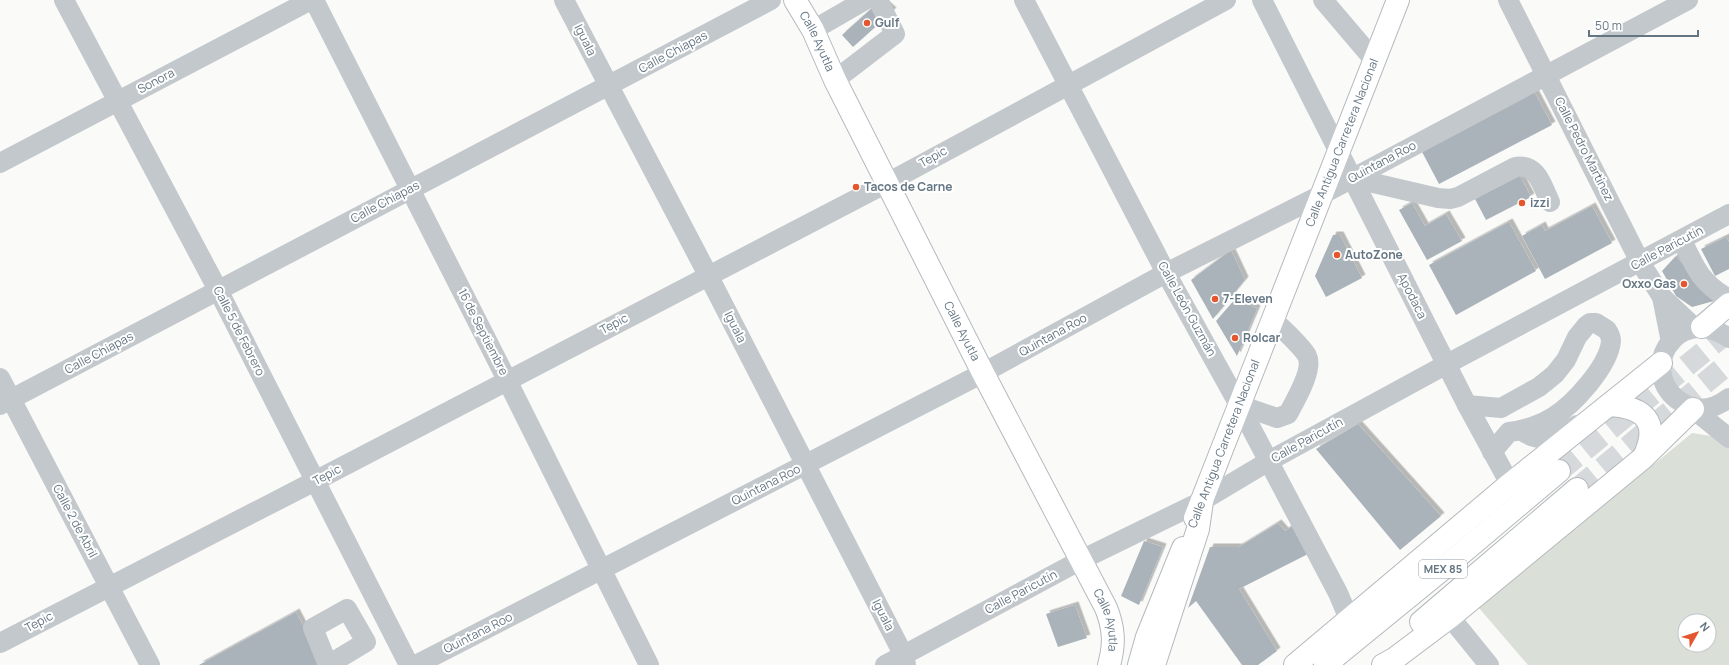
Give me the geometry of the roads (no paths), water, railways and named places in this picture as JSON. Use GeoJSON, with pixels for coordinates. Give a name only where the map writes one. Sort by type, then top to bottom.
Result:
{"type":"FeatureCollection","features":[{"type":"Feature","properties":{"kind":"main road","name":"Calle Ayutla"},"geometry":{"type":"LineString","coordinates":[[795,0],[813,30],[835,80],[887,183],[983,373],[1112,622],[1114,641],[1109,665]]}},
{"type":"Feature","properties":{"kind":"main road","name":"Calle Antigua Carretera Nacional"},"geometry":{"type":"LineString","coordinates":[[1139,665],[1147,637],[1202,502],[1398,0]]}},
{"type":"Feature","properties":{"kind":"main road"},"geometry":{"type":"LineString","coordinates":[[1698,327],[1729,304]]}},
{"type":"Feature","properties":{"kind":"main road"},"geometry":{"type":"LineString","coordinates":[[1295,665],[1344,622],[1510,484],[1661,363]]}},
{"type":"Feature","properties":{"kind":"main road"},"geometry":{"type":"LineString","coordinates":[[1601,411],[1628,407],[1636,410],[1647,420],[1651,432],[1651,438],[1643,458]]}},
{"type":"Feature","properties":{"kind":"main road"},"geometry":{"type":"LineString","coordinates":[[1383,665],[1400,655],[1450,617],[1643,458],[1693,409]]}},
{"type":"Feature","properties":{"kind":"main road","name":"MEX 85"},"geometry":{"type":"LineString","coordinates":[[1325,665],[1450,563],[1559,471]]}},
{"type":"Feature","properties":{"kind":"main road","name":"MEX 85"},"geometry":{"type":"LineString","coordinates":[[1372,665],[1577,489]]}},
{"type":"Feature","properties":{"kind":"main road"},"geometry":{"type":"LineString","coordinates":[[1154,665],[1198,529],[1202,502]]}},
{"type":"Feature","properties":{"kind":"main road"},"geometry":{"type":"LineString","coordinates":[[1318,665],[1344,622]]}},
{"type":"Feature","properties":{"kind":"street","name":"Calle 5 de Febrero"},"geometry":{"type":"LineString","coordinates":[[64,0],[218,290],[409,665]]}},
{"type":"Feature","properties":{"kind":"street","name":"Sonora"},"geometry":{"type":"LineString","coordinates":[[0,164],[313,0]]}},
{"type":"Feature","properties":{"kind":"street","name":"16 de Septiembre"},"geometry":{"type":"LineString","coordinates":[[313,0],[411,188],[649,665]]}},
{"type":"Feature","properties":{"kind":"street","name":"Iguala"},"geometry":{"type":"LineString","coordinates":[[564,0],[708,275],[905,660]]}},
{"type":"Feature","properties":{"kind":"street","name":"Calle Chiapas"},"geometry":{"type":"LineString","coordinates":[[6,402],[771,0]]}},
{"type":"Feature","properties":{"kind":"street"},"geometry":{"type":"LineString","coordinates":[[813,30],[865,0]]}},
{"type":"Feature","properties":{"kind":"street"},"geometry":{"type":"LineString","coordinates":[[835,80],[895,34],[878,0]]}},
{"type":"Feature","properties":{"kind":"street","name":"Calle León Guzmán"},"geometry":{"type":"LineString","coordinates":[[1024,0],[1166,272],[1239,405],[1338,593],[1344,622]]}},
{"type":"Feature","properties":{"kind":"street","name":"Tepic"},"geometry":{"type":"LineString","coordinates":[[0,643],[315,481],[887,183],[1226,0]]}},
{"type":"Feature","properties":{"kind":"street","name":"Apodaca"},"geometry":{"type":"LineString","coordinates":[[1262,0],[1467,405],[1510,484]]}},
{"type":"Feature","properties":{"kind":"street"},"geometry":{"type":"LineString","coordinates":[[1323,0],[1374,60]]}},
{"type":"Feature","properties":{"kind":"street","name":"Calle Pedro Martínez"},"geometry":{"type":"LineString","coordinates":[[1508,0],[1640,262],[1662,297],[1698,327]]}},
{"type":"Feature","properties":{"kind":"street","name":"Quintana Roo"},"geometry":{"type":"LineString","coordinates":[[416,665],[983,373],[1166,272],[1321,195],[1546,74],[1688,0]]}},
{"type":"Feature","properties":{"kind":"street"},"geometry":{"type":"LineString","coordinates":[[1352,178],[1438,198],[1450,199],[1465,194],[1515,167],[1523,166],[1530,168],[1536,174],[1550,202]]}},
{"type":"Feature","properties":{"kind":"street","name":"Calle Paricutín"},"geometry":{"type":"LineString","coordinates":[[885,665],[905,660],[1081,560],[1202,502],[1269,461],[1447,364],[1729,214]]}},
{"type":"Feature","properties":{"kind":"street"},"geometry":{"type":"LineString","coordinates":[[1682,240],[1693,265],[1704,281],[1717,292],[1729,299]]}},
{"type":"Feature","properties":{"kind":"street","name":"Calle Pedro Martínez"},"geometry":{"type":"LineString","coordinates":[[1662,297],[1671,342]]}},
{"type":"Feature","properties":{"kind":"street"},"geometry":{"type":"LineString","coordinates":[[1239,405],[1277,418],[1288,414],[1300,392],[1310,364],[1307,355],[1273,319]]}},
{"type":"Feature","properties":{"kind":"street"},"geometry":{"type":"LineString","coordinates":[[1467,405],[1501,408],[1539,386],[1555,374],[1566,360],[1577,337],[1586,326],[1596,323],[1607,330],[1611,342],[1606,356],[1587,386],[1574,401],[1551,418],[1515,431],[1492,452]]}},
{"type":"Feature","properties":{"kind":"street"},"geometry":{"type":"LineString","coordinates":[[1729,338],[1717,330],[1698,327],[1681,332],[1664,351],[1661,363],[1661,374],[1671,395],[1693,409],[1729,438]]}},
{"type":"Feature","properties":{"kind":"street","name":"Calle 2 de Abril"},"geometry":{"type":"LineString","coordinates":[[0,378],[6,402],[109,586],[150,665]]}},
{"type":"Feature","properties":{"kind":"street"},"geometry":{"type":"LineString","coordinates":[[1693,409],[1709,408],[1721,404],[1729,398]]}},
{"type":"Feature","properties":{"kind":"street"},"geometry":{"type":"LineString","coordinates":[[1501,408],[1515,431],[1534,438],[1545,438],[1601,411]]}},
{"type":"Feature","properties":{"kind":"street"},"geometry":{"type":"LineString","coordinates":[[347,609],[366,642],[328,665],[313,628],[373,594]]}},
{"type":"Feature","properties":{"kind":"street"},"geometry":{"type":"LineString","coordinates":[[1450,617],[1489,665]]}},
{"type":"Feature","properties":{"kind":"tunnel"},"geometry":{"type":"LineString","coordinates":[[1559,471],[1729,331]]}},
{"type":"Feature","properties":{"kind":"tunnel"},"geometry":{"type":"LineString","coordinates":[[1577,489],[1729,363]]}},
{"type":"Feature","properties":{"kind":"place","name":"Gulf"},"geometry":{"type":"Point","coordinates":[867,23]}},
{"type":"Feature","properties":{"kind":"place","name":"Tacos de Carne"},"geometry":{"type":"Point","coordinates":[856,187]}},
{"type":"Feature","properties":{"kind":"place","name":"izzi"},"geometry":{"type":"Point","coordinates":[1522,203]}},
{"type":"Feature","properties":{"kind":"place","name":"AutoZone"},"geometry":{"type":"Point","coordinates":[1337,255]}},
{"type":"Feature","properties":{"kind":"place","name":"Oxxo Gas"},"geometry":{"type":"Point","coordinates":[1684,284]}},
{"type":"Feature","properties":{"kind":"place","name":"7-Eleven"},"geometry":{"type":"Point","coordinates":[1215,299]}},
{"type":"Feature","properties":{"kind":"place","name":"Rolcar"},"geometry":{"type":"Point","coordinates":[1235,338]}}]}
